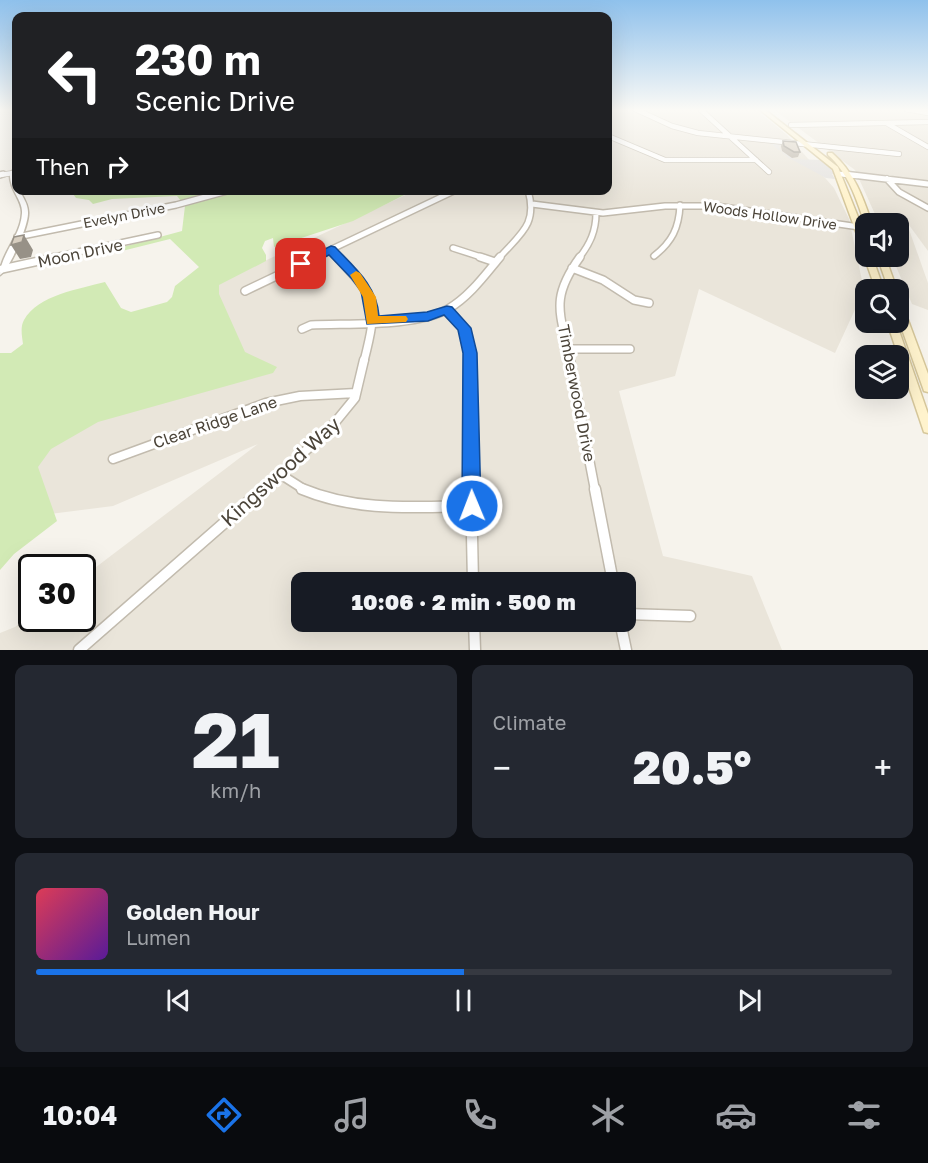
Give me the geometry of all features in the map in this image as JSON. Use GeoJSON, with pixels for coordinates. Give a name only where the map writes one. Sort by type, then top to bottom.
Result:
{"type":"FeatureCollection","features":[{"type":"Feature","properties":{"kind":"main road"},"geometry":{"type":"LineString","coordinates":[[802,139],[832,163],[840,174],[856,213]]}},
{"type":"Feature","properties":{"kind":"main road"},"geometry":{"type":"LineString","coordinates":[[810,139],[838,160],[851,176],[865,213]]}},
{"type":"Feature","properties":{"kind":"main road"},"geometry":{"type":"LineString","coordinates":[[895,333],[928,429]]}},
{"type":"Feature","properties":{"kind":"main road"},"geometry":{"type":"LineString","coordinates":[[910,335],[928,388]]}},
{"type":"Feature","properties":{"kind":"street"},"geometry":{"type":"LineString","coordinates":[[616,139],[664,160],[756,160]]}},
{"type":"Feature","properties":{"kind":"street"},"geometry":{"type":"LineString","coordinates":[[732,139],[769,172]]}},
{"type":"Feature","properties":{"kind":"street"},"geometry":{"type":"LineString","coordinates":[[755,139],[899,154]]}},
{"type":"Feature","properties":{"kind":"street"},"geometry":{"type":"LineString","coordinates":[[915,139],[928,147]]}},
{"type":"Feature","properties":{"kind":"street"},"geometry":{"type":"LineString","coordinates":[[840,174],[928,184]]}},
{"type":"Feature","properties":{"kind":"street"},"geometry":{"type":"LineString","coordinates":[[887,179],[902,194],[928,208]]}},
{"type":"Feature","properties":{"kind":"street"},"geometry":{"type":"LineString","coordinates":[[1,271],[26,216],[18,195]]}},
{"type":"Feature","properties":{"kind":"street","name":"Evelyn Drive"},"geometry":{"type":"LineString","coordinates":[[17,237],[176,205],[213,195]]}},
{"type":"Feature","properties":{"kind":"street"},"geometry":{"type":"LineString","coordinates":[[245,291],[446,195]]}},
{"type":"Feature","properties":{"kind":"street"},"geometry":{"type":"LineString","coordinates":[[302,329],[311,325],[428,316],[447,310],[461,299],[531,222],[532,204],[529,195]]}},
{"type":"Feature","properties":{"kind":"street","name":"Woods Hollow Drive"},"geometry":{"type":"LineString","coordinates":[[532,204],[596,213],[680,205],[724,206],[855,227]]}},
{"type":"Feature","properties":{"kind":"street"},"geometry":{"type":"LineString","coordinates":[[654,256],[673,240],[678,230],[680,205]]}},
{"type":"Feature","properties":{"kind":"street","name":"Timberwood Drive"},"geometry":{"type":"LineString","coordinates":[[596,213],[594,234],[562,283],[559,296],[611,572]]}},
{"type":"Feature","properties":{"kind":"street","name":"Moon Drive"},"geometry":{"type":"LineString","coordinates":[[1,271],[158,235]]}},
{"type":"Feature","properties":{"kind":"street"},"geometry":{"type":"LineString","coordinates":[[453,248],[495,262]]}},
{"type":"Feature","properties":{"kind":"street","name":"Kingswood Way"},"geometry":{"type":"LineString","coordinates":[[79,650],[337,422],[356,393],[372,321],[371,304],[367,291],[357,276],[331,250]]}},
{"type":"Feature","properties":{"kind":"street"},"geometry":{"type":"LineString","coordinates":[[0,255],[9,254]]}},
{"type":"Feature","properties":{"kind":"street"},"geometry":{"type":"LineString","coordinates":[[572,268],[603,280],[634,300],[649,303]]}},
{"type":"Feature","properties":{"kind":"street"},"geometry":{"type":"LineString","coordinates":[[447,310],[461,324],[469,340],[473,572]]}},
{"type":"Feature","properties":{"kind":"street"},"geometry":{"type":"LineString","coordinates":[[906,333],[910,335]]}},
{"type":"Feature","properties":{"kind":"street"},"geometry":{"type":"LineString","coordinates":[[568,349],[630,349]]}},
{"type":"Feature","properties":{"kind":"street","name":"Clear Ridge Lane"},"geometry":{"type":"LineString","coordinates":[[113,459],[148,444],[266,403],[300,396],[356,393]]}},
{"type":"Feature","properties":{"kind":"street"},"geometry":{"type":"LineString","coordinates":[[280,474],[311,494],[349,505],[472,506]]}},
{"type":"Feature","properties":{"kind":"street"},"geometry":{"type":"LineString","coordinates":[[636,614],[690,616]]}},
{"type":"Feature","properties":{"kind":"street"},"geometry":{"type":"LineString","coordinates":[[474,632],[475,650]]}},
{"type":"Feature","properties":{"kind":"street"},"geometry":{"type":"LineString","coordinates":[[622,632],[626,650]]}},
{"type":"Feature","properties":{"kind":"shaded area"},"geometry":{"type":"Polygon","coordinates":[[[612,139],[791,139],[834,188],[849,219],[855,247],[855,267],[859,267],[862,279],[855,279],[855,310],[835,353],[699,289],[675,376],[619,391],[663,556],[752,576],[782,650],[0,650],[0,633],[18,625],[18,632],[96,632],[96,567],[258,444],[113,506],[50,514],[33,467],[49,447],[99,419],[276,369],[242,361],[207,288],[405,195],[612,195],[612,139]]]}},
{"type":"Feature","properties":{"kind":"shaded area"},"geometry":{"type":"Polygon","coordinates":[[[814,139],[928,139],[928,251],[909,225],[909,213],[874,213],[855,170],[814,139]]]}},
{"type":"Feature","properties":{"kind":"shaded area"},"geometry":{"type":"Polygon","coordinates":[[[769,142],[802,145],[779,146],[781,151],[794,159],[821,160],[835,170],[836,174],[832,174],[835,179],[826,178],[789,158],[769,142]]]}},
{"type":"Feature","properties":{"kind":"shaded area"},"geometry":{"type":"Polygon","coordinates":[[[909,229],[928,283],[928,310],[912,304],[909,297],[909,279],[901,279],[896,267],[909,267],[909,229]]]}},
{"type":"Feature","properties":{"kind":"green space"},"geometry":{"type":"Polygon","coordinates":[[[74,195],[404,195],[353,221],[274,247],[273,238],[265,241],[262,248],[266,261],[219,285],[219,294],[245,352],[277,367],[273,373],[98,422],[51,449],[38,467],[57,521],[14,554],[0,570],[0,353],[11,353],[23,344],[23,323],[30,311],[60,294],[105,282],[121,308],[131,312],[167,302],[172,297],[175,286],[199,267],[170,239],[122,251],[119,248],[182,231],[185,206],[177,196],[112,199],[93,204],[89,200],[76,198],[74,195]]]}},
{"type":"Feature","properties":{"kind":"building"},"geometry":{"type":"Polygon","coordinates":[[[783,141],[796,142],[800,152],[794,152],[784,146],[783,141]]]}},
{"type":"Feature","properties":{"kind":"building"},"geometry":{"type":"Polygon","coordinates":[[[24,235],[22,242],[11,245],[14,237],[24,235]]]}},
{"type":"Feature","properties":{"kind":"slow traffic"},"geometry":{"type":"LineString","coordinates":[[356,275],[370,297],[372,321],[401,319]]}},
{"type":"Feature","properties":{"kind":"route"},"geometry":{"type":"LineString","coordinates":[[301,264],[331,250],[357,276],[367,291],[370,297],[372,321],[428,316],[447,310],[465,328],[470,353],[472,506]]}}]}
